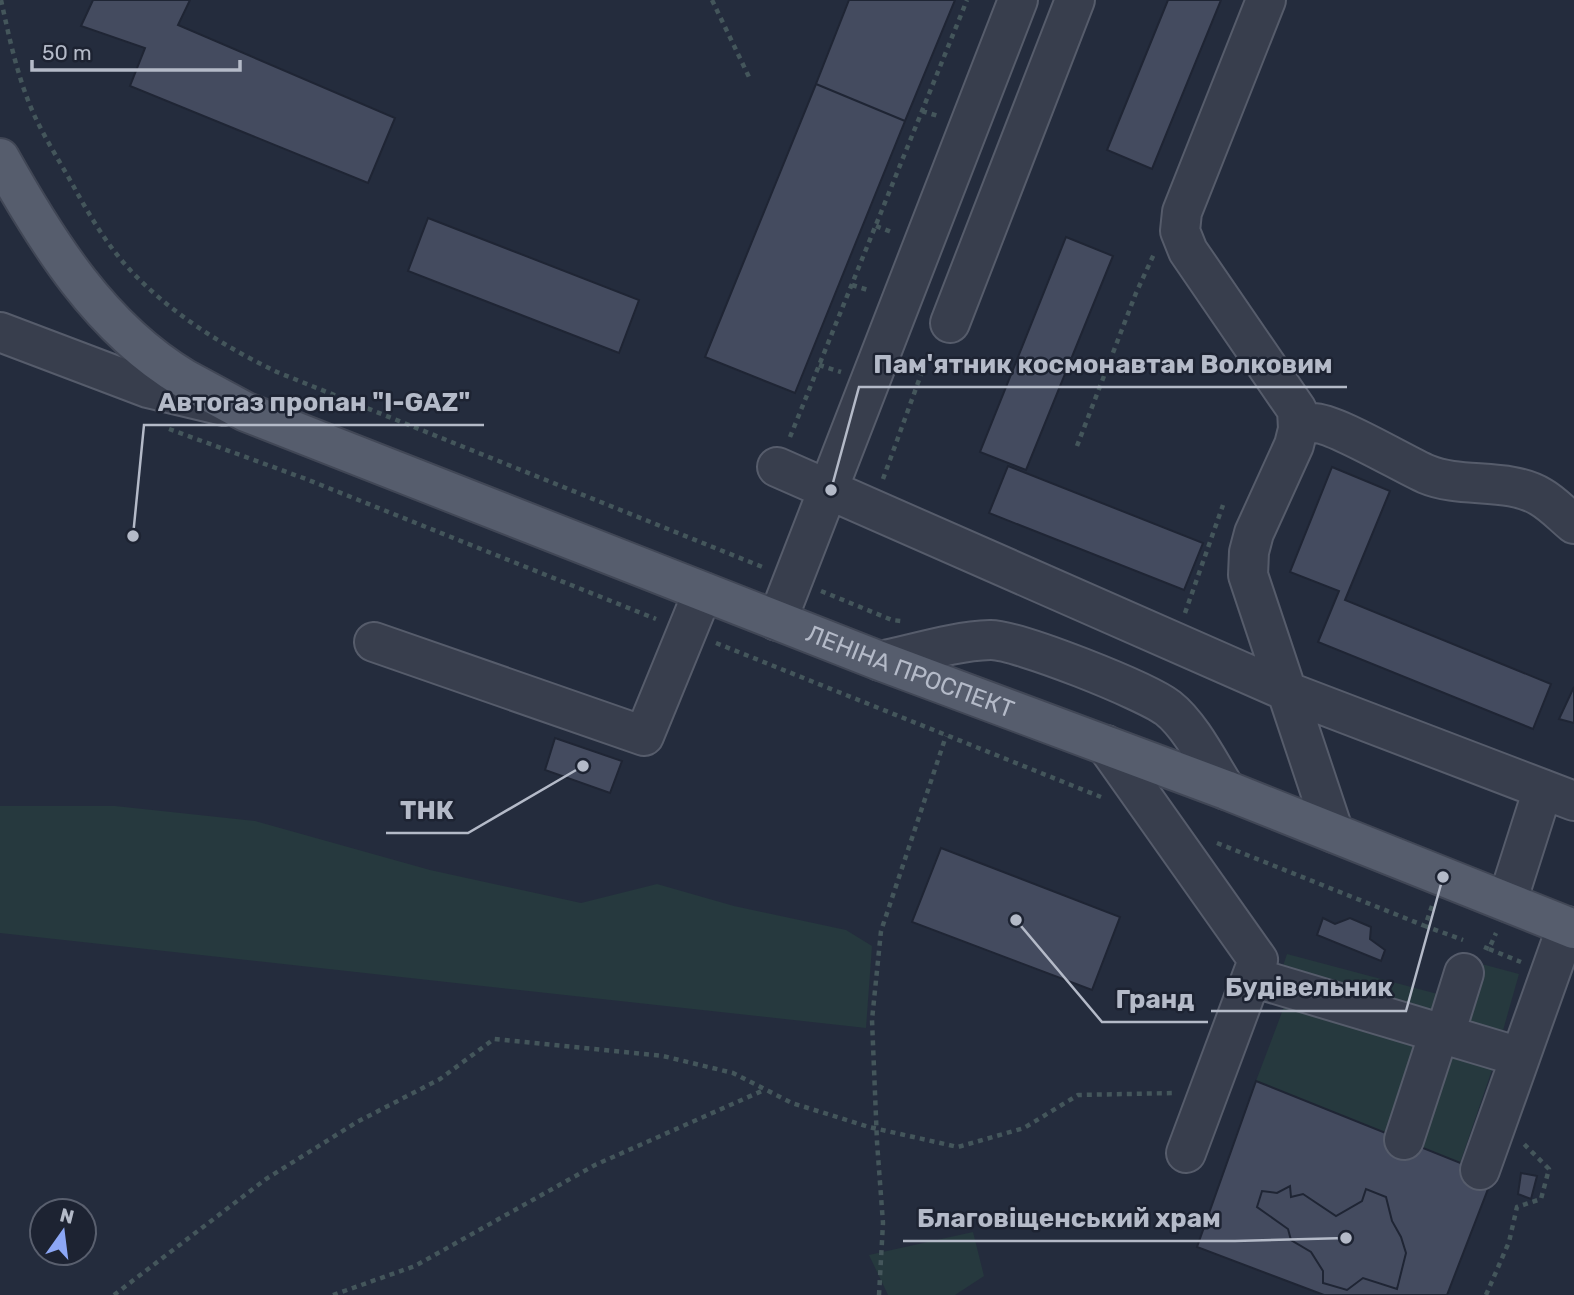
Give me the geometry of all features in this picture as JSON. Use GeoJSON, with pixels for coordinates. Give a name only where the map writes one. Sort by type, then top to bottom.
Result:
{"type":"FeatureCollection","features":[{"type":"Feature","properties":{"kind":"main road","name":"ЛЕНІНА ПРОСПЕКТ"},"geometry":{"type":"LineString","coordinates":[[0,158],[61,259],[87,293],[114,321],[145,350],[183,378],[246,412],[880,661],[1551,914]]}},
{"type":"Feature","properties":{"kind":"street"},"geometry":{"type":"LineString","coordinates":[[778,621],[1018,0]]}},
{"type":"Feature","properties":{"kind":"street"},"geometry":{"type":"LineString","coordinates":[[950,323],[1075,0]]}},
{"type":"Feature","properties":{"kind":"street"},"geometry":{"type":"LineString","coordinates":[[1266,0],[1182,212],[1181,231],[1188,251],[1297,410],[1298,429],[1294,445],[1254,533],[1249,552],[1248,575],[1334,833]]}},
{"type":"Feature","properties":{"kind":"street"},"geometry":{"type":"LineString","coordinates":[[0,332],[148,387],[246,412]]}},
{"type":"Feature","properties":{"kind":"street"},"geometry":{"type":"LineString","coordinates":[[1298,429],[1313,423],[1331,427],[1426,475],[1453,483],[1499,486],[1541,496],[1574,524]]}},
{"type":"Feature","properties":{"kind":"street"},"geometry":{"type":"LineString","coordinates":[[777,467],[1286,691],[1559,795],[1551,914],[1520,1057],[1480,1170]]}},
{"type":"Feature","properties":{"kind":"street"},"geometry":{"type":"LineString","coordinates":[[374,642],[644,736],[703,592]]}},
{"type":"Feature","properties":{"kind":"street"},"geometry":{"type":"LineString","coordinates":[[880,661],[991,640],[1017,644],[1142,692],[1168,708],[1181,721],[1226,790]]}},
{"type":"Feature","properties":{"kind":"street"},"geometry":{"type":"LineString","coordinates":[[1106,746],[1258,960],[1186,1153]]}},
{"type":"Feature","properties":{"kind":"street"},"geometry":{"type":"LineString","coordinates":[[1404,1140],[1464,973]]}},
{"type":"Feature","properties":{"kind":"street"},"geometry":{"type":"LineString","coordinates":[[1252,977],[1520,1057]]}},
{"type":"Feature","properties":{"kind":"path"},"geometry":{"type":"LineString","coordinates":[[1,0],[13,54],[37,121],[106,240],[131,272],[162,299],[234,352],[277,373],[661,524],[892,620],[904,621]]}},
{"type":"Feature","properties":{"kind":"path"},"geometry":{"type":"LineString","coordinates":[[712,0],[749,77]]}},
{"type":"Feature","properties":{"kind":"path"},"geometry":{"type":"LineString","coordinates":[[777,467],[967,0]]}},
{"type":"Feature","properties":{"kind":"path"},"geometry":{"type":"LineString","coordinates":[[1077,446],[1152,257],[1182,212]]}},
{"type":"Feature","properties":{"kind":"path"},"geometry":{"type":"LineString","coordinates":[[872,508],[927,358],[950,323]]}},
{"type":"Feature","properties":{"kind":"path"},"geometry":{"type":"LineString","coordinates":[[1175,642],[1223,505]]}},
{"type":"Feature","properties":{"kind":"path"},"geometry":{"type":"LineString","coordinates":[[879,1295],[883,1223],[872,1020],[881,931],[946,736]]}},
{"type":"Feature","properties":{"kind":"path"},"geometry":{"type":"LineString","coordinates":[[114,1295],[266,1179],[357,1122],[440,1079],[494,1039],[663,1056],[733,1073],[792,1103],[876,1129],[958,1147],[1024,1128],[1077,1096],[1210,1090]]}},
{"type":"Feature","properties":{"kind":"path"},"geometry":{"type":"LineString","coordinates":[[333,1295],[415,1266],[595,1165],[765,1089]]}},
{"type":"Feature","properties":{"kind":"path"},"geometry":{"type":"LineString","coordinates":[[1486,1295],[1510,1242],[1517,1208],[1542,1199],[1549,1169],[1523,1143],[1494,1129]]}},
{"type":"Feature","properties":{"kind":"green space"},"geometry":{"type":"Polygon","coordinates":[[[0,806],[115,806],[255,821],[430,870],[581,903],[657,884],[734,906],[846,930],[872,946],[866,1028],[0,933],[0,806]]]}},
{"type":"Feature","properties":{"kind":"green space"},"geometry":{"type":"Polygon","coordinates":[[[1287,954],[1445,996],[1439,1022],[1281,972],[1287,954]]]}},
{"type":"Feature","properties":{"kind":"green space"},"geometry":{"type":"Polygon","coordinates":[[[1478,963],[1519,974],[1498,1048],[1450,1034],[1478,963]]]}},
{"type":"Feature","properties":{"kind":"green space"},"geometry":{"type":"Polygon","coordinates":[[[1290,991],[1435,1033],[1397,1138],[1256,1081],[1290,991]]]}},
{"type":"Feature","properties":{"kind":"green space"},"geometry":{"type":"Polygon","coordinates":[[[1441,1038],[1497,1055],[1460,1163],[1408,1142],[1441,1038]]]}},
{"type":"Feature","properties":{"kind":"green space"},"geometry":{"type":"Polygon","coordinates":[[[973,1232],[984,1276],[955,1295],[888,1295],[869,1255],[973,1232]]]}},
{"type":"Feature","properties":{"kind":"building"},"geometry":{"type":"Polygon","coordinates":[[[93,0],[190,0],[178,25],[395,118],[368,183],[130,86],[145,48],[81,26],[93,0]]]}},
{"type":"Feature","properties":{"kind":"building"},"geometry":{"type":"Polygon","coordinates":[[[849,0],[955,0],[905,121],[816,84],[849,0]]]}},
{"type":"Feature","properties":{"kind":"building"},"geometry":{"type":"Polygon","coordinates":[[[1168,0],[1221,0],[1152,169],[1107,150],[1168,0]]]}},
{"type":"Feature","properties":{"kind":"building"},"geometry":{"type":"Polygon","coordinates":[[[816,84],[905,121],[795,393],[705,357],[816,84]]]}},
{"type":"Feature","properties":{"kind":"building"},"geometry":{"type":"Polygon","coordinates":[[[428,218],[639,300],[619,353],[408,271],[428,218]]]}},
{"type":"Feature","properties":{"kind":"building"},"geometry":{"type":"Polygon","coordinates":[[[1066,237],[1113,256],[1026,470],[980,452],[1066,237]]]}},
{"type":"Feature","properties":{"kind":"building"},"geometry":{"type":"Polygon","coordinates":[[[1008,466],[1203,543],[1184,590],[989,513],[1008,466]]]}},
{"type":"Feature","properties":{"kind":"building"},"geometry":{"type":"Polygon","coordinates":[[[1332,467],[1390,491],[1345,600],[1551,684],[1533,729],[1318,642],[1339,591],[1290,572],[1332,467]]]}},
{"type":"Feature","properties":{"kind":"building"},"geometry":{"type":"Polygon","coordinates":[[[1574,687],[1574,723],[1559,719],[1574,687]]]}},
{"type":"Feature","properties":{"kind":"building"},"geometry":{"type":"Polygon","coordinates":[[[555,738],[622,761],[610,793],[545,770],[555,738]]]}},
{"type":"Feature","properties":{"kind":"building"},"geometry":{"type":"Polygon","coordinates":[[[941,848],[1120,917],[1092,990],[912,922],[941,848]]]}},
{"type":"Feature","properties":{"kind":"building"},"geometry":{"type":"Polygon","coordinates":[[[1323,918],[1335,924],[1350,918],[1371,927],[1370,939],[1385,950],[1381,961],[1317,935],[1323,918]]]}},
{"type":"Feature","properties":{"kind":"building"},"geometry":{"type":"Polygon","coordinates":[[[1256,1081],[1493,1176],[1447,1295],[1324,1295],[1197,1247],[1256,1081]]]}},
{"type":"Feature","properties":{"kind":"building"},"geometry":{"type":"Polygon","coordinates":[[[1521,1173],[1537,1176],[1531,1199],[1518,1194],[1521,1173]]]}},
{"type":"Feature","properties":{"kind":"building"},"geometry":{"type":"Polygon","coordinates":[[[1290,1186],[1291,1197],[1303,1194],[1336,1216],[1362,1201],[1366,1189],[1386,1197],[1392,1221],[1406,1253],[1397,1289],[1363,1278],[1347,1290],[1323,1283],[1323,1271],[1311,1252],[1291,1240],[1288,1229],[1257,1207],[1262,1191],[1277,1193],[1290,1186]]]}},
{"type":"Feature","properties":{"kind":"place","name":"Пам'ятник космонавтам Волковим"},"geometry":{"type":"Point","coordinates":[831,490]}},
{"type":"Feature","properties":{"kind":"place","name":"Автогаз пропан \"I-GAZ\""},"geometry":{"type":"Point","coordinates":[133,536]}},
{"type":"Feature","properties":{"kind":"place","name":"ТНК"},"geometry":{"type":"Point","coordinates":[583,766]}},
{"type":"Feature","properties":{"kind":"place","name":"Будівельник"},"geometry":{"type":"Point","coordinates":[1443,877]}},
{"type":"Feature","properties":{"kind":"place","name":"Гранд"},"geometry":{"type":"Point","coordinates":[1016,920]}},
{"type":"Feature","properties":{"kind":"place","name":"Благовіщенський храм"},"geometry":{"type":"Point","coordinates":[1346,1238]}}]}
